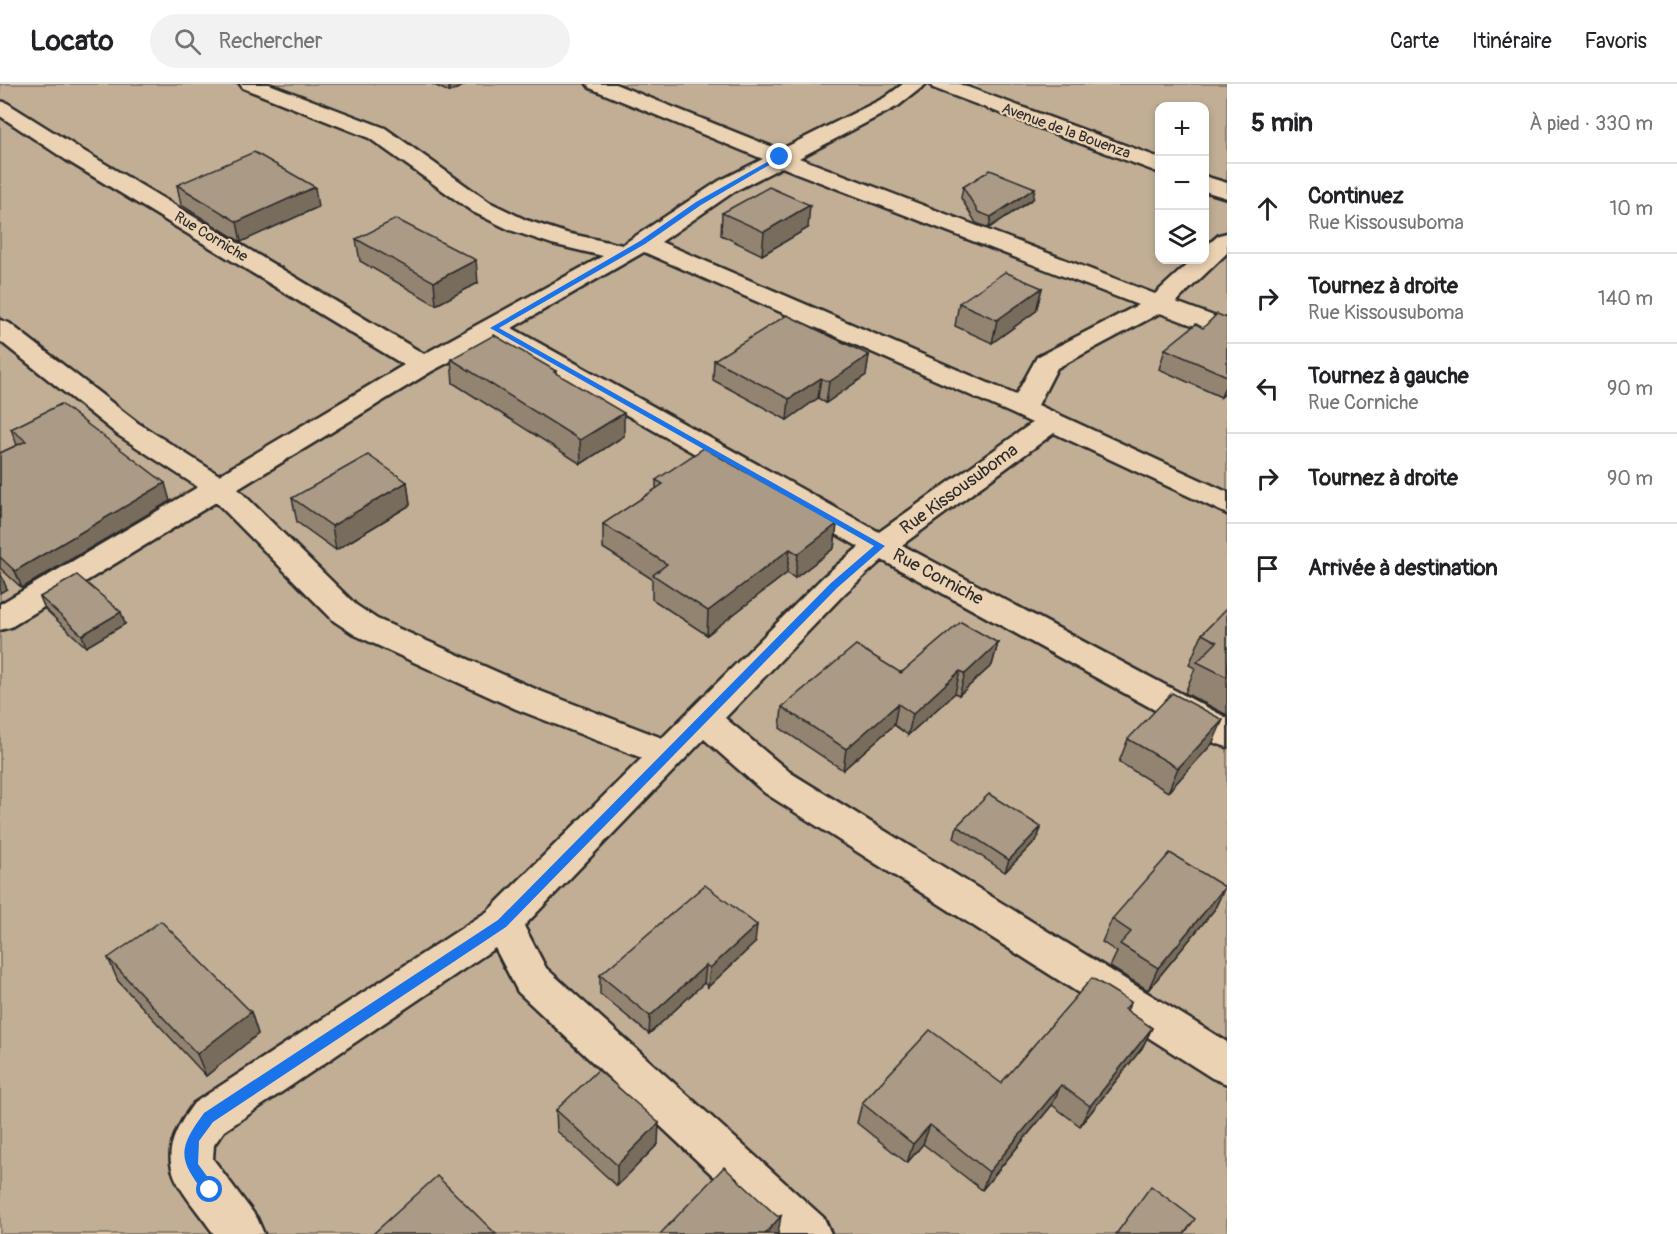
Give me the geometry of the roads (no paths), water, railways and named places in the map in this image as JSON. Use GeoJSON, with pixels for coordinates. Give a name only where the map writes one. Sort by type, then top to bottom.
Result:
{"type":"FeatureCollection","features":[{"type":"Feature","properties":{"kind":"street"},"geometry":{"type":"LineString","coordinates":[[250,84],[377,133],[481,207],[518,225],[560,239],[634,248],[1038,415],[1227,504]]}},
{"type":"Feature","properties":{"kind":"street"},"geometry":{"type":"LineString","coordinates":[[597,84],[1227,330]]}},
{"type":"Feature","properties":{"kind":"street"},"geometry":{"type":"LineString","coordinates":[[0,618],[423,365],[634,248],[698,204],[780,157],[891,102],[916,84]]}},
{"type":"Feature","properties":{"kind":"street","name":"Avenue de la Bouenza"},"geometry":{"type":"LineString","coordinates":[[940,84],[1155,164]]}},
{"type":"Feature","properties":{"kind":"street","name":"Rue Corniche"},"geometry":{"type":"LineString","coordinates":[[0,107],[74,155],[423,365]]}},
{"type":"Feature","properties":{"kind":"street"},"geometry":{"type":"LineString","coordinates":[[1209,185],[1227,191]]}},
{"type":"Feature","properties":{"kind":"street","name":"Rue Kissousuboma"},"geometry":{"type":"LineString","coordinates":[[241,1234],[191,1166],[193,1139],[209,1117],[502,923],[670,755],[702,718],[834,585],[1038,415],[1046,363],[1159,304],[1227,240]]}},
{"type":"Feature","properties":{"kind":"street"},"geometry":{"type":"LineString","coordinates":[[0,328],[128,429],[219,487],[345,613],[366,627],[528,700],[670,755]]}},
{"type":"Feature","properties":{"kind":"street","name":"Rue Corniche"},"geometry":{"type":"LineString","coordinates":[[493,328],[880,546],[1227,734]]}},
{"type":"Feature","properties":{"kind":"street"},"geometry":{"type":"LineString","coordinates":[[702,718],[778,783],[1227,1065]]}},
{"type":"Feature","properties":{"kind":"street"},"geometry":{"type":"LineString","coordinates":[[502,923],[532,980],[808,1234]]}}]}
